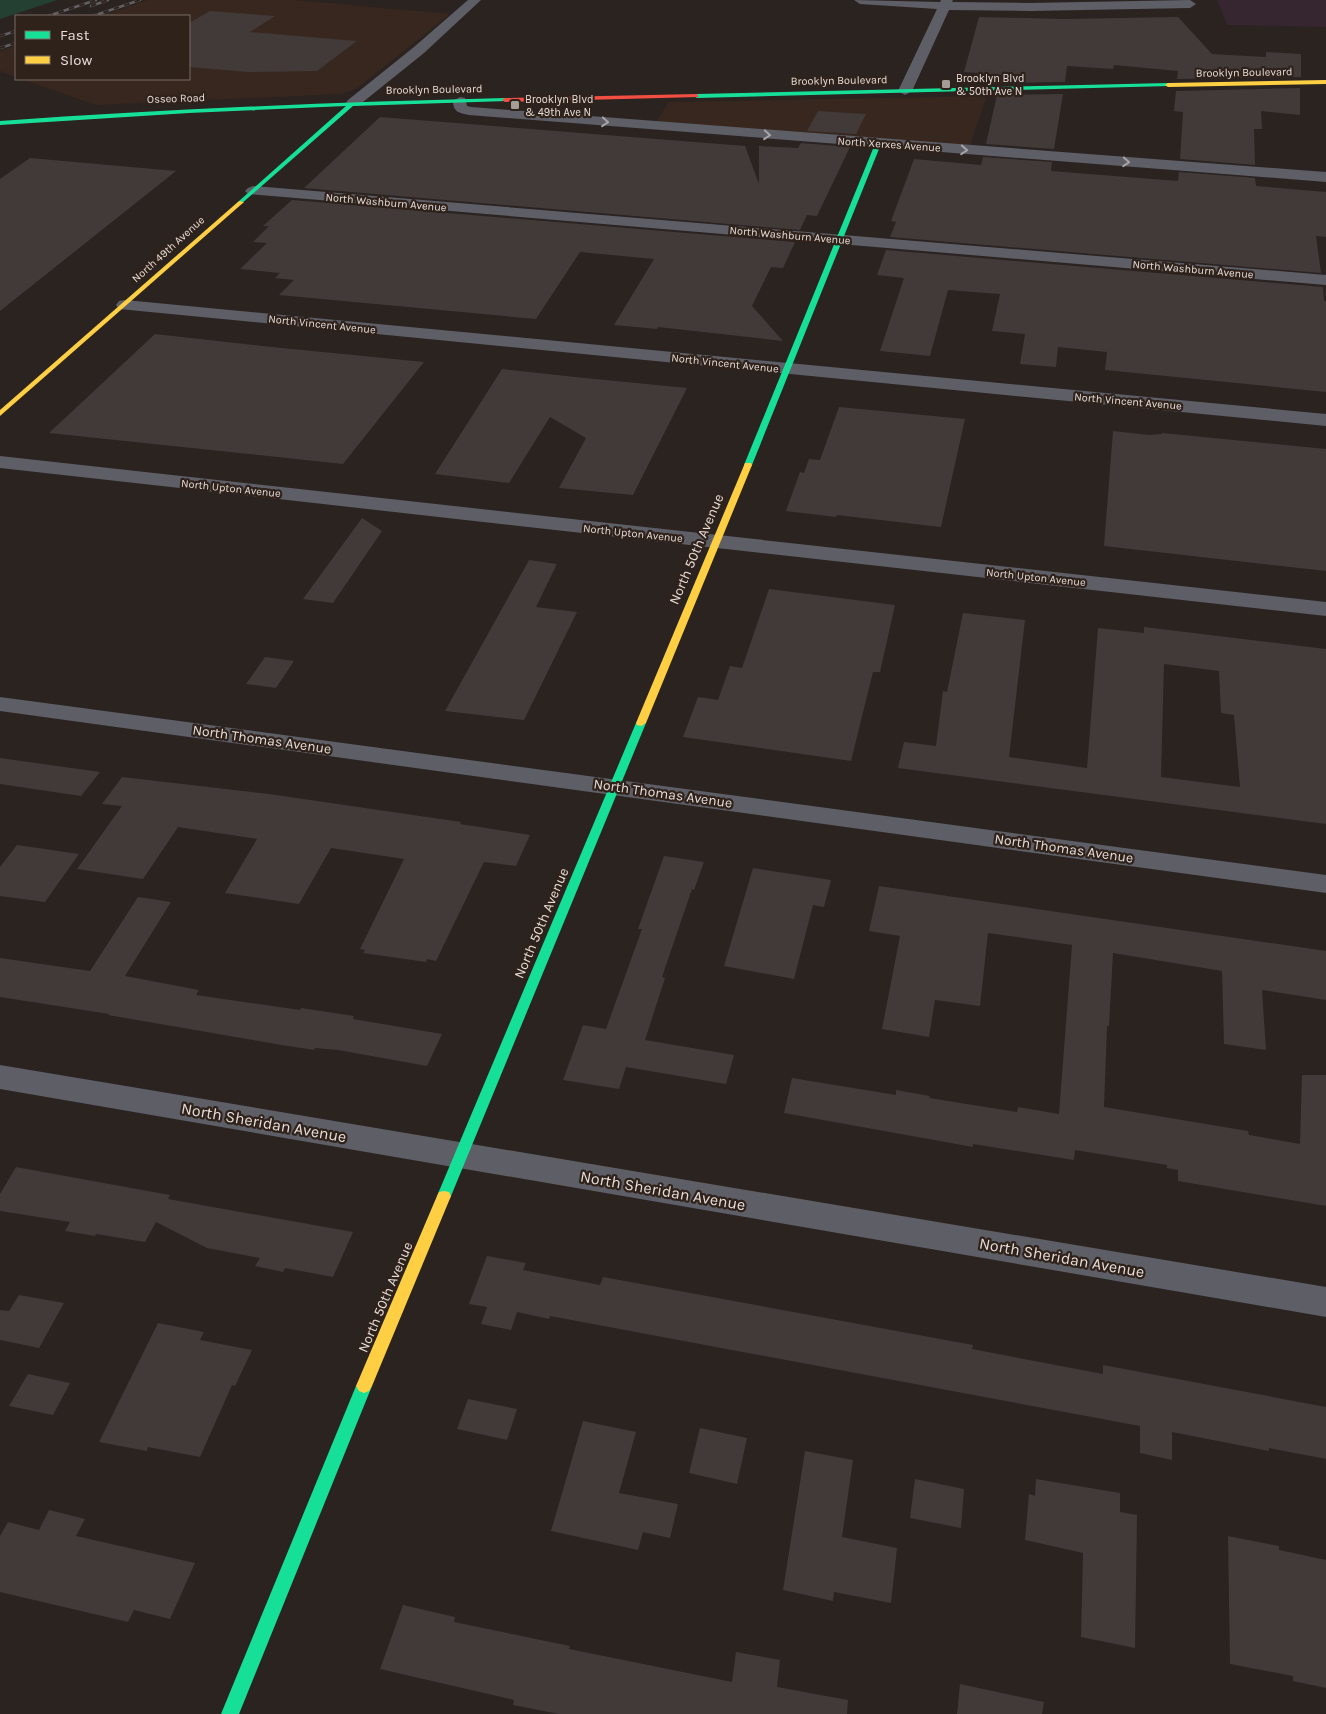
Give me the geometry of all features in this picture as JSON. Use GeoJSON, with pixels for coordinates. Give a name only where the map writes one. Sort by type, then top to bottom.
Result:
{"type":"FeatureCollection","features":[{"type":"Feature","properties":{"kind":"street"},"geometry":{"type":"LineString","coordinates":[[353,103],[419,50],[475,0]]}},
{"type":"Feature","properties":{"kind":"street"},"geometry":{"type":"LineString","coordinates":[[860,0],[1030,8],[1190,4]]}},
{"type":"Feature","properties":{"kind":"street"},"geometry":{"type":"LineString","coordinates":[[905,91],[945,3]]}},
{"type":"Feature","properties":{"kind":"street","name":"Brooklyn Boulevard"},"geometry":{"type":"LineString","coordinates":[[353,103],[1326,82]]}},
{"type":"Feature","properties":{"kind":"street","name":"North Xerxes Avenue"},"geometry":{"type":"LineString","coordinates":[[460,101],[460,108],[469,111],[1326,177]]}},
{"type":"Feature","properties":{"kind":"street","name":"Osseo Road"},"geometry":{"type":"LineString","coordinates":[[0,123],[138,112],[353,103]]}},
{"type":"Feature","properties":{"kind":"street","name":"North 49th Avenue"},"geometry":{"type":"LineString","coordinates":[[0,414],[353,103]]}},
{"type":"Feature","properties":{"kind":"street","name":"North 50th Avenue"},"geometry":{"type":"LineString","coordinates":[[230,1714],[714,542],[787,370],[878,144]]}},
{"type":"Feature","properties":{"kind":"street","name":"North Washburn Avenue"},"geometry":{"type":"LineString","coordinates":[[253,191],[1326,280]]}},
{"type":"Feature","properties":{"kind":"street","name":"North Vincent Avenue"},"geometry":{"type":"LineString","coordinates":[[124,305],[787,370],[1326,420]]}},
{"type":"Feature","properties":{"kind":"street","name":"North Upton Avenue"},"geometry":{"type":"LineString","coordinates":[[0,462],[1326,610]]}},
{"type":"Feature","properties":{"kind":"street","name":"North Thomas Avenue"},"geometry":{"type":"LineString","coordinates":[[0,704],[1326,884]]}},
{"type":"Feature","properties":{"kind":"street","name":"North Sheridan Avenue"},"geometry":{"type":"LineString","coordinates":[[0,1077],[1326,1302]]}},
{"type":"Feature","properties":{"kind":"shaded area"},"geometry":{"type":"Polygon","coordinates":[[[148,0],[296,0],[450,14],[359,87],[343,94],[96,105],[24,80],[190,80],[190,15],[104,15],[148,0]]]}},
{"type":"Feature","properties":{"kind":"shaded area"},"geometry":{"type":"Polygon","coordinates":[[[1217,0],[1326,0],[1326,27],[1227,25],[1217,0]]]}},
{"type":"Feature","properties":{"kind":"shaded area"},"geometry":{"type":"Polygon","coordinates":[[[15,46],[15,77],[0,71],[0,51],[15,46]]]}},
{"type":"Feature","properties":{"kind":"shaded area"},"geometry":{"type":"Polygon","coordinates":[[[987,96],[970,145],[655,123],[669,102],[987,96]]]}},
{"type":"Feature","properties":{"kind":"green space"},"geometry":{"type":"Polygon","coordinates":[[[0,0],[57,0],[0,19],[0,0]]]}},
{"type":"Feature","properties":{"kind":"building"},"geometry":{"type":"Polygon","coordinates":[[[210,11],[275,16],[250,32],[357,41],[317,71],[248,72],[190,67],[190,22],[210,11]]]}},
{"type":"Feature","properties":{"kind":"building"},"geometry":{"type":"Polygon","coordinates":[[[979,17],[1064,19],[1178,17],[1212,54],[1266,57],[1266,52],[1301,54],[1301,77],[1177,79],[1178,71],[1114,65],[1113,69],[1067,66],[1065,82],[1000,83],[1002,75],[964,72],[979,17]]]}},
{"type":"Feature","properties":{"kind":"building"},"geometry":{"type":"Polygon","coordinates":[[[1300,88],[1300,115],[1261,111],[1262,129],[1254,129],[1255,165],[1180,159],[1183,112],[1174,111],[1176,91],[1300,88]]]}},
{"type":"Feature","properties":{"kind":"building"},"geometry":{"type":"Polygon","coordinates":[[[1063,94],[1054,149],[986,144],[997,95],[1063,94]]]}},
{"type":"Feature","properties":{"kind":"building"},"geometry":{"type":"Polygon","coordinates":[[[818,111],[866,114],[856,134],[807,131],[818,111]]]}},
{"type":"Feature","properties":{"kind":"building"},"geometry":{"type":"Polygon","coordinates":[[[380,117],[745,146],[759,184],[759,146],[798,148],[801,143],[850,147],[817,216],[807,215],[800,230],[304,188],[380,117]]]}},
{"type":"Feature","properties":{"kind":"building"},"geometry":{"type":"Polygon","coordinates":[[[983,157],[1052,162],[1051,171],[1178,181],[1179,172],[1255,178],[1256,186],[1326,192],[1326,237],[1316,236],[1321,273],[890,237],[896,222],[891,221],[914,159],[981,165],[983,157]]]}},
{"type":"Feature","properties":{"kind":"building"},"geometry":{"type":"Polygon","coordinates":[[[30,158],[176,171],[0,311],[0,179],[30,158]]]}},
{"type":"Feature","properties":{"kind":"building"},"geometry":{"type":"Polygon","coordinates":[[[292,200],[795,242],[783,268],[771,267],[752,306],[783,341],[658,327],[657,329],[614,325],[654,259],[580,252],[536,319],[279,295],[294,280],[275,278],[280,273],[240,269],[267,243],[253,242],[269,226],[263,226],[292,200]]]}},
{"type":"Feature","properties":{"kind":"building"},"geometry":{"type":"Polygon","coordinates":[[[886,250],[1323,287],[1324,301],[1326,301],[1326,392],[1105,370],[1107,352],[1058,347],[1056,367],[1020,364],[1025,334],[992,331],[1000,294],[948,290],[930,356],[880,351],[904,278],[877,275],[886,250]]]}},
{"type":"Feature","properties":{"kind":"building"},"geometry":{"type":"Polygon","coordinates":[[[155,334],[424,362],[343,464],[49,433],[155,334]]]}},
{"type":"Feature","properties":{"kind":"building"},"geometry":{"type":"Polygon","coordinates":[[[502,369],[687,388],[633,495],[559,488],[586,438],[550,417],[509,483],[435,474],[502,369]]]}},
{"type":"Feature","properties":{"kind":"building"},"geometry":{"type":"Polygon","coordinates":[[[839,407],[965,419],[941,527],[786,511],[800,472],[804,473],[809,459],[820,460],[839,407]]]}},
{"type":"Feature","properties":{"kind":"building"},"geometry":{"type":"Polygon","coordinates":[[[1113,431],[1149,435],[1162,433],[1326,449],[1326,571],[1104,546],[1113,431]]]}},
{"type":"Feature","properties":{"kind":"building"},"geometry":{"type":"Polygon","coordinates":[[[362,518],[382,531],[333,603],[303,599],[362,518]]]}},
{"type":"Feature","properties":{"kind":"building"},"geometry":{"type":"Polygon","coordinates":[[[529,560],[557,564],[536,607],[577,612],[524,720],[445,711],[529,560]]]}},
{"type":"Feature","properties":{"kind":"building"},"geometry":{"type":"Polygon","coordinates":[[[769,589],[895,605],[880,672],[873,672],[851,761],[683,737],[698,697],[718,700],[730,666],[742,668],[769,589]]]}},
{"type":"Feature","properties":{"kind":"building"},"geometry":{"type":"Polygon","coordinates":[[[963,613],[1025,620],[1009,757],[1087,768],[1098,628],[1144,633],[1144,627],[1326,649],[1326,824],[898,768],[904,742],[936,746],[943,691],[947,692],[963,613]],[[1164,664],[1161,777],[1240,787],[1234,715],[1221,713],[1219,671],[1164,664]]]}},
{"type":"Feature","properties":{"kind":"building"},"geometry":{"type":"Polygon","coordinates":[[[265,657],[294,661],[276,688],[246,684],[265,657]]]}},
{"type":"Feature","properties":{"kind":"building"},"geometry":{"type":"Polygon","coordinates":[[[0,758],[100,772],[81,796],[0,784],[0,758]]]}},
{"type":"Feature","properties":{"kind":"building"},"geometry":{"type":"Polygon","coordinates":[[[122,777],[269,794],[461,822],[460,824],[530,835],[516,866],[484,862],[436,961],[427,959],[426,962],[363,953],[365,950],[360,949],[404,859],[331,848],[299,904],[225,893],[257,839],[178,827],[143,879],[77,869],[122,806],[102,804],[122,777]]]}},
{"type":"Feature","properties":{"kind":"building"},"geometry":{"type":"Polygon","coordinates":[[[17,845],[79,854],[45,902],[0,896],[0,867],[17,845]]]}},
{"type":"Feature","properties":{"kind":"building"},"geometry":{"type":"Polygon","coordinates":[[[664,856],[704,862],[694,890],[692,889],[662,977],[665,978],[645,1040],[734,1055],[726,1084],[626,1067],[619,1089],[563,1080],[583,1025],[606,1029],[642,929],[638,929],[664,856]]]}},
{"type":"Feature","properties":{"kind":"building"},"geometry":{"type":"Polygon","coordinates":[[[753,868],[831,880],[824,907],[813,905],[794,979],[724,966],[753,868]]]}},
{"type":"Feature","properties":{"kind":"building"},"geometry":{"type":"Polygon","coordinates":[[[879,886],[1326,951],[1326,1000],[1262,990],[1266,1050],[1224,1044],[1222,971],[1113,953],[1109,1026],[1107,1026],[1104,1107],[1248,1131],[1249,1135],[1300,1144],[1302,1075],[1326,1075],[1326,1206],[1178,1181],[1178,1170],[1167,1168],[1167,1165],[1075,1150],[1074,1160],[973,1144],[973,1147],[784,1113],[792,1078],[896,1095],[896,1090],[930,1096],[929,1098],[1017,1112],[1018,1107],[1059,1114],[1072,945],[988,933],[980,1006],[935,1000],[929,1037],[882,1029],[900,936],[869,931],[879,886]]]}},
{"type":"Feature","properties":{"kind":"building"},"geometry":{"type":"Polygon","coordinates":[[[138,897],[171,902],[125,976],[199,990],[196,995],[354,1016],[353,1019],[442,1034],[427,1066],[338,1050],[315,1048],[314,1050],[282,1045],[109,1014],[0,997],[0,958],[90,971],[138,897]]]}},
{"type":"Feature","properties":{"kind":"building"},"geometry":{"type":"Polygon","coordinates":[[[16,1167],[170,1195],[168,1199],[353,1232],[333,1277],[285,1268],[283,1272],[255,1266],[260,1258],[207,1248],[156,1222],[145,1242],[65,1231],[70,1222],[0,1211],[0,1194],[16,1167]]]}},
{"type":"Feature","properties":{"kind":"building"},"geometry":{"type":"Polygon","coordinates":[[[487,1256],[526,1263],[523,1270],[600,1285],[603,1277],[973,1345],[972,1349],[1103,1374],[1103,1365],[1326,1407],[1326,1459],[1269,1448],[1269,1451],[1172,1432],[1172,1460],[1140,1453],[1140,1426],[550,1316],[549,1319],[517,1312],[511,1330],[481,1324],[487,1307],[469,1304],[487,1256]]]}},
{"type":"Feature","properties":{"kind":"building"},"geometry":{"type":"Polygon","coordinates":[[[19,1295],[64,1303],[39,1348],[0,1340],[0,1310],[9,1311],[19,1295]]]}},
{"type":"Feature","properties":{"kind":"building"},"geometry":{"type":"Polygon","coordinates":[[[158,1323],[204,1332],[200,1340],[252,1350],[235,1386],[232,1385],[200,1457],[148,1447],[147,1451],[99,1442],[158,1323]]]}},
{"type":"Feature","properties":{"kind":"building"},"geometry":{"type":"Polygon","coordinates":[[[28,1374],[70,1383],[53,1415],[9,1406],[28,1374]]]}},
{"type":"Feature","properties":{"kind":"building"},"geometry":{"type":"Polygon","coordinates":[[[468,1399],[517,1409],[507,1440],[457,1429],[468,1399]]]}},
{"type":"Feature","properties":{"kind":"building"},"geometry":{"type":"Polygon","coordinates":[[[583,1421],[636,1432],[619,1493],[678,1504],[670,1538],[643,1532],[638,1550],[551,1531],[583,1421]]]}},
{"type":"Feature","properties":{"kind":"building"},"geometry":{"type":"Polygon","coordinates":[[[700,1428],[747,1438],[737,1484],[689,1473],[700,1428]]]}},
{"type":"Feature","properties":{"kind":"building"},"geometry":{"type":"Polygon","coordinates":[[[805,1451],[853,1460],[842,1537],[897,1548],[891,1603],[834,1592],[833,1601],[783,1590],[805,1451]]]}},
{"type":"Feature","properties":{"kind":"building"},"geometry":{"type":"Polygon","coordinates":[[[915,1479],[964,1489],[961,1528],[910,1518],[915,1479]]]}},
{"type":"Feature","properties":{"kind":"building"},"geometry":{"type":"Polygon","coordinates":[[[1036,1479],[1120,1493],[1120,1512],[1137,1515],[1135,1648],[1081,1637],[1083,1553],[1025,1540],[1029,1494],[1035,1496],[1036,1479]]]}},
{"type":"Feature","properties":{"kind":"building"},"geometry":{"type":"Polygon","coordinates":[[[49,1510],[85,1519],[76,1536],[195,1563],[170,1619],[134,1610],[128,1622],[0,1592],[0,1536],[8,1522],[39,1530],[49,1510]]]}},
{"type":"Feature","properties":{"kind":"building"},"geometry":{"type":"Polygon","coordinates":[[[1228,1536],[1279,1546],[1279,1550],[1326,1560],[1326,1688],[1293,1681],[1293,1676],[1230,1664],[1228,1536]]]}},
{"type":"Feature","properties":{"kind":"building"},"geometry":{"type":"Polygon","coordinates":[[[403,1605],[455,1617],[454,1622],[570,1646],[569,1649],[732,1682],[736,1652],[780,1660],[777,1687],[848,1700],[847,1714],[559,1714],[513,1705],[514,1700],[380,1669],[403,1605]]]}},
{"type":"Feature","properties":{"kind":"building"},"geometry":{"type":"Polygon","coordinates":[[[960,1684],[1044,1702],[1042,1714],[957,1714],[960,1684]]]}},
{"type":"Feature","properties":{"kind":"railway"},"geometry":{"type":"LineString","coordinates":[[51,15],[96,0]]}},
{"type":"Feature","properties":{"kind":"railway"},"geometry":{"type":"LineString","coordinates":[[91,6],[108,0]]}},
{"type":"Feature","properties":{"kind":"railway"},"geometry":{"type":"LineString","coordinates":[[96,15],[140,0]]}},
{"type":"Feature","properties":{"kind":"railway"},"geometry":{"type":"LineString","coordinates":[[0,36],[15,31]]}},
{"type":"Feature","properties":{"kind":"railway"},"geometry":{"type":"LineString","coordinates":[[0,48],[15,43]]}},
{"type":"Feature","properties":{"kind":"traffic: fast"},"geometry":{"type":"LineString","coordinates":[[697,96],[1168,85]]}},
{"type":"Feature","properties":{"kind":"traffic: fast"},"geometry":{"type":"LineString","coordinates":[[0,123],[252,108],[505,100]]}},
{"type":"Feature","properties":{"kind":"traffic: fast"},"geometry":{"type":"LineString","coordinates":[[241,202],[353,103]]}},
{"type":"Feature","properties":{"kind":"traffic: fast"},"geometry":{"type":"LineString","coordinates":[[748,465],[878,144]]}},
{"type":"Feature","properties":{"kind":"traffic: fast"},"geometry":{"type":"LineString","coordinates":[[444,1196],[641,723]]}},
{"type":"Feature","properties":{"kind":"traffic: fast"},"geometry":{"type":"LineString","coordinates":[[230,1714],[364,1386]]}},
{"type":"Feature","properties":{"kind":"traffic: slow"},"geometry":{"type":"LineString","coordinates":[[1168,85],[1326,82]]}},
{"type":"Feature","properties":{"kind":"traffic: slow"},"geometry":{"type":"LineString","coordinates":[[0,414],[241,202]]}},
{"type":"Feature","properties":{"kind":"traffic: slow"},"geometry":{"type":"LineString","coordinates":[[641,723],[748,465]]}},
{"type":"Feature","properties":{"kind":"traffic: slow"},"geometry":{"type":"LineString","coordinates":[[364,1386],[444,1196]]}},
{"type":"Feature","properties":{"kind":"traffic: jam"},"geometry":{"type":"LineString","coordinates":[[505,100],[697,96]]}},
{"type":"Feature","properties":{"kind":"place","name":"Brooklyn Blvd & 50th Ave N"},"geometry":{"type":"Point","coordinates":[946,84]}},
{"type":"Feature","properties":{"kind":"place","name":"Brooklyn Blvd & 49th Ave N"},"geometry":{"type":"Point","coordinates":[515,105]}}]}
